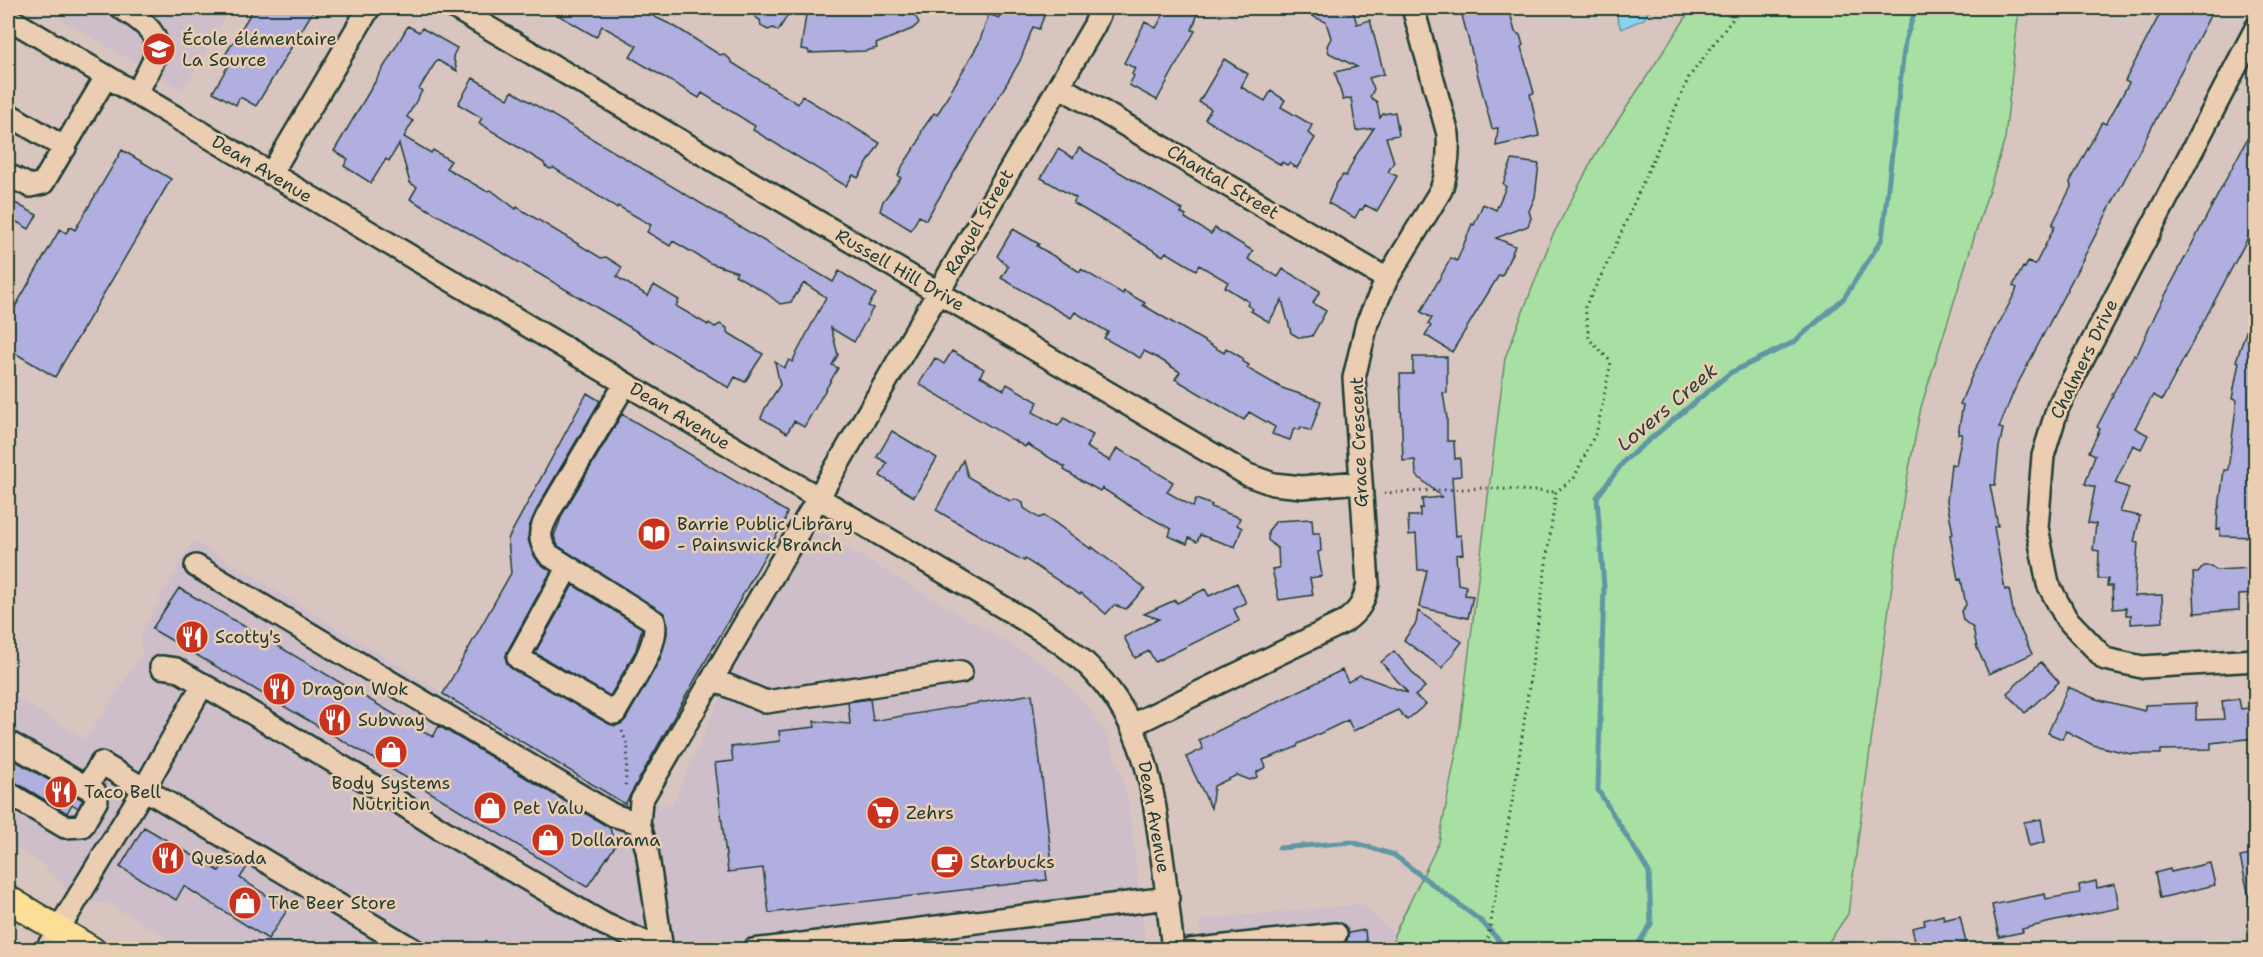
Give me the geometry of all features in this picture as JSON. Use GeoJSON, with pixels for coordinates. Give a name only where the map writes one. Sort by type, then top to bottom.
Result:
{"type":"FeatureCollection","features":[{"type":"Feature","properties":{"kind":"main road"},"geometry":{"type":"LineString","coordinates":[[8,899],[52,940],[92,950]]}},
{"type":"Feature","properties":{"kind":"street"},"geometry":{"type":"LineString","coordinates":[[121,8],[139,18],[156,37],[156,52],[136,94]]}},
{"type":"Feature","properties":{"kind":"street"},"geometry":{"type":"LineString","coordinates":[[271,174],[369,8]]}},
{"type":"Feature","properties":{"kind":"street","name":"Russell Hill Drive"},"geometry":{"type":"LineString","coordinates":[[455,8],[1248,475],[1273,484],[1302,487],[1359,482]]}},
{"type":"Feature","properties":{"kind":"street","name":"Raquel Street"},"geometry":{"type":"LineString","coordinates":[[631,821],[1094,26],[1102,8]]}},
{"type":"Feature","properties":{"kind":"street","name":"Grace Crescent"},"geometry":{"type":"LineString","coordinates":[[1132,725],[1344,622],[1357,612],[1364,600],[1368,584],[1359,482],[1354,378],[1367,323],[1387,279],[1441,190],[1447,175],[1449,155],[1448,134],[1413,8]]}},
{"type":"Feature","properties":{"kind":"street","name":"Dean Avenue"},"geometry":{"type":"LineString","coordinates":[[8,18],[1056,639],[1096,674],[1132,725],[1142,748],[1155,796],[1173,950]]}},
{"type":"Feature","properties":{"kind":"street","name":"Chalmers Drive"},"geometry":{"type":"LineString","coordinates":[[2256,28],[2058,407],[2043,456],[2037,527],[2048,584],[2066,618],[2105,659],[2142,667],[2256,660]]}},
{"type":"Feature","properties":{"kind":"street"},"geometry":{"type":"LineString","coordinates":[[8,175],[30,186],[43,183],[106,77]]}},
{"type":"Feature","properties":{"kind":"street","name":"Chantal Street"},"geometry":{"type":"LineString","coordinates":[[1059,86],[1387,279]]}},
{"type":"Feature","properties":{"kind":"street"},"geometry":{"type":"LineString","coordinates":[[8,114],[64,148]]}},
{"type":"Feature","properties":{"kind":"street"},"geometry":{"type":"LineString","coordinates":[[568,567],[518,658],[615,713],[654,643],[656,630],[654,621],[549,555],[542,547],[540,536],[543,524],[625,384]]}},
{"type":"Feature","properties":{"kind":"street"},"geometry":{"type":"LineString","coordinates":[[195,567],[613,814],[631,821],[647,850],[663,949]]}},
{"type":"Feature","properties":{"kind":"street"},"geometry":{"type":"LineString","coordinates":[[161,667],[176,669],[202,684],[366,781],[442,830],[604,924],[663,949]]}},
{"type":"Feature","properties":{"kind":"street"},"geometry":{"type":"LineString","coordinates":[[712,679],[765,702],[961,672]]}},
{"type":"Feature","properties":{"kind":"street"},"geometry":{"type":"LineString","coordinates":[[52,940],[144,789],[202,684]]}},
{"type":"Feature","properties":{"kind":"street"},"geometry":{"type":"LineString","coordinates":[[8,742],[95,792],[98,800],[82,826],[65,827],[8,793]]}},
{"type":"Feature","properties":{"kind":"street"},"geometry":{"type":"LineString","coordinates":[[87,787],[101,763],[414,950]]}},
{"type":"Feature","properties":{"kind":"street"},"geometry":{"type":"LineString","coordinates":[[753,950],[1167,898]]}},
{"type":"Feature","properties":{"kind":"street"},"geometry":{"type":"LineString","coordinates":[[1190,950],[1281,945],[1336,934]]}},
{"type":"Feature","properties":{"kind":"path"},"geometry":{"type":"LineString","coordinates":[[1384,493],[1482,488],[1556,492],[1574,478],[1597,430],[1611,362],[1589,339],[1585,307],[1610,258],[1689,77],[1741,8]]}},
{"type":"Feature","properties":{"kind":"path"},"geometry":{"type":"LineString","coordinates":[[1486,950],[1516,780],[1556,492]]}},
{"type":"Feature","properties":{"kind":"path"},"geometry":{"type":"LineString","coordinates":[[615,713],[628,745],[631,821]]}},
{"type":"Feature","properties":{"kind":"shaded area","name":"École élémentaire La Source"},"geometry":{"type":"Polygon","coordinates":[[[41,8],[230,8],[183,91],[41,8]]]}},
{"type":"Feature","properties":{"kind":"shaded area"},"geometry":{"type":"Polygon","coordinates":[[[822,533],[1035,659],[1060,678],[1088,707],[1108,739],[1122,775],[1128,799],[1146,949],[187,949],[106,902],[92,904],[67,890],[42,864],[8,843],[8,692],[86,739],[142,654],[140,635],[193,540],[625,804],[672,805],[748,636],[800,548],[811,537],[822,533]]]}},
{"type":"Feature","properties":{"kind":"shaded area"},"geometry":{"type":"Polygon","coordinates":[[[1363,904],[1394,935],[1395,949],[1203,949],[1199,920],[1363,904]]]}},
{"type":"Feature","properties":{"kind":"green space"},"geometry":{"type":"Polygon","coordinates":[[[1692,8],[2019,8],[2005,139],[1921,407],[1904,495],[1848,914],[1824,949],[1395,949],[1394,935],[1439,842],[1458,742],[1505,358],[1552,237],[1595,155],[1692,8]]]}},
{"type":"Feature","properties":{"kind":"water"},"geometry":{"type":"Polygon","coordinates":[[[1614,8],[1651,8],[1644,19],[1621,29],[1614,8]]]}},
{"type":"Feature","properties":{"kind":"building"},"geometry":{"type":"Polygon","coordinates":[[[254,8],[315,8],[256,106],[242,98],[239,98],[236,105],[213,92],[229,64],[222,60],[254,8]]]}},
{"type":"Feature","properties":{"kind":"building"},"geometry":{"type":"Polygon","coordinates":[[[546,8],[636,8],[674,26],[720,55],[723,54],[731,62],[798,104],[802,96],[880,143],[858,178],[853,175],[846,186],[753,130],[755,126],[702,93],[699,98],[630,57],[637,46],[602,26],[596,37],[546,8]]]}},
{"type":"Feature","properties":{"kind":"building"},"geometry":{"type":"Polygon","coordinates":[[[760,8],[792,8],[778,31],[773,28],[768,30],[761,26],[760,20],[755,17],[760,8]]]}},
{"type":"Feature","properties":{"kind":"building"},"geometry":{"type":"Polygon","coordinates":[[[807,8],[911,8],[919,23],[912,29],[876,44],[877,48],[866,51],[809,53],[808,50],[801,49],[807,8]]]}},
{"type":"Feature","properties":{"kind":"building"},"geometry":{"type":"Polygon","coordinates":[[[1002,8],[1035,8],[1046,11],[1039,29],[1033,27],[1020,61],[926,220],[919,216],[911,230],[880,211],[883,201],[901,178],[898,176],[919,141],[922,130],[934,113],[937,115],[979,43],[989,14],[999,18],[1002,8]]]}},
{"type":"Feature","properties":{"kind":"building"},"geometry":{"type":"Polygon","coordinates":[[[1167,8],[1200,8],[1192,30],[1195,31],[1157,100],[1129,85],[1135,68],[1124,63],[1145,22],[1156,28],[1167,8]]]}},
{"type":"Feature","properties":{"kind":"building"},"geometry":{"type":"Polygon","coordinates":[[[1294,8],[1352,8],[1357,24],[1370,20],[1384,74],[1369,78],[1374,89],[1370,97],[1377,102],[1380,118],[1383,114],[1395,112],[1399,135],[1386,137],[1394,162],[1388,172],[1397,176],[1377,211],[1365,205],[1355,218],[1328,203],[1337,183],[1343,175],[1346,176],[1356,155],[1374,128],[1356,131],[1351,98],[1343,100],[1335,72],[1357,67],[1329,53],[1327,46],[1331,38],[1326,22],[1294,8]]]}},
{"type":"Feature","properties":{"kind":"building"},"geometry":{"type":"Polygon","coordinates":[[[1460,8],[1509,8],[1515,32],[1520,35],[1523,45],[1521,47],[1534,93],[1530,94],[1539,136],[1496,146],[1498,128],[1492,129],[1460,8]]]}},
{"type":"Feature","properties":{"kind":"building"},"geometry":{"type":"Polygon","coordinates":[[[2163,8],[2214,8],[2014,391],[1999,428],[2003,429],[1995,485],[1990,485],[1998,526],[1994,527],[2005,590],[2009,589],[2014,616],[2032,654],[1989,674],[1977,648],[1973,628],[1963,620],[1961,611],[1966,605],[1961,579],[1958,580],[1950,535],[1953,534],[1947,501],[1951,464],[1956,465],[1962,434],[1958,434],[1963,405],[1960,404],[1973,373],[2015,293],[2017,288],[2013,286],[2028,262],[2035,265],[2055,226],[2052,225],[2071,187],[2070,182],[2102,122],[2106,124],[2129,83],[2125,81],[2163,8]]]}},
{"type":"Feature","properties":{"kind":"building"},"geometry":{"type":"Polygon","coordinates":[[[408,26],[419,32],[422,28],[457,48],[453,56],[457,71],[437,60],[419,89],[422,91],[407,117],[413,121],[404,137],[431,153],[433,150],[451,161],[446,168],[486,191],[491,190],[516,209],[517,207],[601,258],[606,257],[622,267],[617,277],[648,296],[654,285],[679,300],[676,306],[708,325],[709,323],[715,327],[720,324],[727,328],[727,332],[763,354],[745,382],[735,377],[729,388],[613,317],[410,199],[417,187],[410,183],[399,144],[389,161],[386,159],[371,183],[344,166],[348,159],[334,151],[408,26]]]}},
{"type":"Feature","properties":{"kind":"building"},"geometry":{"type":"Polygon","coordinates":[[[1224,59],[1248,74],[1241,87],[1265,101],[1271,91],[1285,100],[1281,107],[1312,125],[1308,133],[1315,138],[1297,168],[1289,163],[1287,165],[1282,162],[1281,165],[1205,119],[1211,109],[1199,102],[1224,59]]]}},
{"type":"Feature","properties":{"kind":"building"},"geometry":{"type":"Polygon","coordinates":[[[473,78],[508,99],[512,91],[833,282],[839,271],[876,294],[868,306],[873,308],[854,342],[831,328],[838,355],[832,365],[838,368],[804,427],[794,421],[787,433],[761,418],[780,385],[775,362],[784,368],[789,360],[792,362],[826,297],[804,283],[791,302],[780,304],[765,292],[735,275],[737,272],[710,263],[673,241],[670,246],[647,232],[651,225],[618,206],[617,208],[554,168],[550,169],[479,123],[482,118],[458,104],[473,78]]]}},
{"type":"Feature","properties":{"kind":"building"},"geometry":{"type":"Polygon","coordinates":[[[2256,122],[2256,234],[2251,232],[2162,400],[2153,395],[2135,428],[2148,435],[2141,449],[2133,445],[2115,483],[2129,488],[2120,512],[2140,516],[2134,542],[2138,543],[2134,596],[2162,595],[2163,622],[2131,624],[2131,615],[2126,615],[2126,608],[2113,609],[2112,586],[2107,586],[2108,579],[2098,579],[2099,551],[2093,550],[2096,524],[2088,523],[2095,487],[2085,484],[2095,455],[2089,452],[2100,429],[2097,427],[2112,395],[2134,355],[2136,357],[2157,311],[2256,122]]]}},
{"type":"Feature","properties":{"kind":"building"},"geometry":{"type":"Polygon","coordinates":[[[1079,148],[1183,210],[1181,213],[1186,216],[1185,218],[1211,234],[1215,228],[1253,251],[1248,259],[1278,277],[1283,269],[1320,291],[1313,303],[1326,311],[1312,336],[1300,338],[1291,333],[1282,300],[1269,322],[1251,311],[1253,309],[1247,305],[1249,302],[1225,287],[1228,282],[1199,265],[1196,270],[1166,252],[1163,256],[1073,203],[1076,198],[1041,178],[1058,149],[1073,158],[1079,148]]]}},
{"type":"Feature","properties":{"kind":"building"},"geometry":{"type":"Polygon","coordinates":[[[122,150],[171,179],[55,377],[8,349],[8,319],[60,229],[66,233],[70,227],[75,230],[122,150]]]}},
{"type":"Feature","properties":{"kind":"building"},"geometry":{"type":"Polygon","coordinates":[[[1512,160],[1539,164],[1535,197],[1529,211],[1531,218],[1528,226],[1496,238],[1515,246],[1502,276],[1499,275],[1452,352],[1425,335],[1431,326],[1428,324],[1432,318],[1421,312],[1451,258],[1457,261],[1483,204],[1496,210],[1506,187],[1503,184],[1512,160]]]}},
{"type":"Feature","properties":{"kind":"building"},"geometry":{"type":"Polygon","coordinates":[[[8,199],[37,215],[29,229],[8,217],[8,199]]]}},
{"type":"Feature","properties":{"kind":"building"},"geometry":{"type":"Polygon","coordinates":[[[1013,229],[1080,272],[1081,269],[1123,294],[1124,291],[1145,303],[1143,305],[1224,353],[1226,348],[1244,359],[1242,361],[1249,365],[1247,368],[1282,388],[1321,401],[1311,431],[1301,427],[1300,430],[1294,428],[1290,440],[1272,434],[1275,427],[1249,412],[1244,420],[1175,379],[1180,372],[1158,358],[1144,351],[1140,358],[1104,338],[1108,332],[1075,312],[1071,318],[1001,278],[1008,267],[997,256],[1013,229]]]}},
{"type":"Feature","properties":{"kind":"building"},"geometry":{"type":"Polygon","coordinates":[[[2253,311],[2256,312],[2256,537],[2220,536],[2220,529],[2217,530],[2218,508],[2224,470],[2228,470],[2237,400],[2232,399],[2239,362],[2236,361],[2253,311]]]}},
{"type":"Feature","properties":{"kind":"building"},"geometry":{"type":"Polygon","coordinates":[[[952,351],[984,369],[980,376],[1004,390],[1007,384],[1038,402],[1033,412],[1058,426],[1064,418],[1093,435],[1086,447],[1110,461],[1117,448],[1173,482],[1167,492],[1193,507],[1196,499],[1240,518],[1237,525],[1242,528],[1235,547],[1200,535],[1197,542],[1189,538],[1187,544],[1169,536],[1171,529],[1102,488],[1100,491],[1080,480],[1064,470],[1065,467],[1027,444],[1025,447],[919,384],[935,358],[944,364],[952,351]]]}},
{"type":"Feature","properties":{"kind":"building"},"geometry":{"type":"Polygon","coordinates":[[[1413,357],[1447,357],[1447,393],[1443,393],[1447,418],[1447,441],[1454,441],[1455,459],[1460,458],[1461,476],[1452,477],[1456,536],[1461,535],[1463,554],[1456,555],[1458,584],[1466,586],[1465,595],[1473,596],[1468,618],[1419,607],[1427,570],[1418,570],[1416,534],[1409,535],[1408,516],[1420,516],[1420,508],[1423,508],[1422,499],[1442,497],[1416,475],[1415,460],[1403,461],[1400,374],[1413,374],[1413,357]]]}},
{"type":"Feature","properties":{"kind":"building","name":"Barrie Public Library - Painswick Branch"},"geometry":{"type":"Polygon","coordinates":[[[587,393],[600,401],[541,501],[529,528],[528,539],[533,554],[539,563],[551,571],[507,652],[507,664],[512,669],[616,726],[626,719],[660,659],[667,633],[665,614],[558,546],[554,536],[563,513],[622,414],[787,512],[785,520],[625,804],[443,694],[511,573],[508,539],[587,393]]]}},
{"type":"Feature","properties":{"kind":"building"},"geometry":{"type":"Polygon","coordinates":[[[892,431],[937,458],[914,497],[880,476],[887,463],[877,457],[892,431]]]}},
{"type":"Feature","properties":{"kind":"building"},"geometry":{"type":"Polygon","coordinates":[[[963,460],[968,477],[1010,501],[1015,499],[1023,503],[1024,508],[1039,518],[1044,516],[1051,520],[1091,549],[1092,547],[1145,588],[1126,609],[1114,605],[1106,614],[1081,593],[1080,595],[1025,559],[1024,561],[1009,553],[936,510],[963,460]]]}},
{"type":"Feature","properties":{"kind":"building"},"geometry":{"type":"Polygon","coordinates":[[[1312,519],[1313,533],[1320,533],[1321,551],[1318,552],[1322,576],[1310,578],[1313,595],[1279,600],[1272,569],[1279,568],[1278,549],[1268,540],[1268,531],[1276,521],[1312,519]]]}},
{"type":"Feature","properties":{"kind":"building"},"geometry":{"type":"Polygon","coordinates":[[[2204,566],[2211,566],[2216,570],[2252,568],[2253,594],[2239,595],[2239,610],[2195,613],[2193,573],[2198,573],[2204,566]]]}},
{"type":"Feature","properties":{"kind":"building"},"geometry":{"type":"Polygon","coordinates":[[[1237,583],[1246,603],[1234,609],[1239,621],[1155,662],[1149,651],[1135,658],[1124,637],[1159,619],[1144,614],[1175,600],[1177,603],[1205,589],[1209,596],[1237,583]]]}},
{"type":"Feature","properties":{"kind":"building"},"geometry":{"type":"Polygon","coordinates":[[[573,585],[642,628],[636,650],[610,696],[535,653],[573,585]]]}},
{"type":"Feature","properties":{"kind":"building"},"geometry":{"type":"Polygon","coordinates":[[[179,588],[433,737],[439,726],[610,828],[615,846],[587,887],[152,629],[179,588]]]}},
{"type":"Feature","properties":{"kind":"building"},"geometry":{"type":"Polygon","coordinates":[[[1418,611],[1462,642],[1442,668],[1404,640],[1416,623],[1418,611]]]}},
{"type":"Feature","properties":{"kind":"building"},"geometry":{"type":"Polygon","coordinates":[[[1394,651],[1425,687],[1415,696],[1426,704],[1407,720],[1398,710],[1353,731],[1348,720],[1298,744],[1297,747],[1263,760],[1266,767],[1257,772],[1257,777],[1250,780],[1237,775],[1214,786],[1211,808],[1186,757],[1203,749],[1199,740],[1342,670],[1348,682],[1360,675],[1408,693],[1381,662],[1394,651]]]}},
{"type":"Feature","properties":{"kind":"building"},"geometry":{"type":"Polygon","coordinates":[[[2041,662],[2059,682],[2025,713],[2007,693],[2041,662]]]}},
{"type":"Feature","properties":{"kind":"building"},"geometry":{"type":"Polygon","coordinates":[[[2068,687],[2096,699],[2145,711],[2145,705],[2196,703],[2196,720],[2224,719],[2222,701],[2239,699],[2241,709],[2256,707],[2256,738],[2211,743],[2211,749],[2161,750],[2161,754],[2131,754],[2093,745],[2066,731],[2062,739],[2048,733],[2068,687]]]}},
{"type":"Feature","properties":{"kind":"building","name":"Zehrs"},"geometry":{"type":"Polygon","coordinates":[[[1032,694],[1052,863],[1045,863],[1047,880],[769,913],[763,868],[728,872],[715,763],[733,761],[731,747],[780,741],[779,731],[815,727],[814,721],[850,724],[848,702],[870,699],[873,721],[1032,694]]]}},
{"type":"Feature","properties":{"kind":"building"},"geometry":{"type":"Polygon","coordinates":[[[16,761],[83,800],[78,808],[72,804],[67,813],[8,780],[11,762],[16,761]]]}},
{"type":"Feature","properties":{"kind":"building"},"geometry":{"type":"Polygon","coordinates":[[[2041,819],[2045,842],[2029,846],[2024,822],[2041,819]]]}},
{"type":"Feature","properties":{"kind":"building"},"geometry":{"type":"Polygon","coordinates":[[[144,827],[219,871],[229,856],[247,867],[240,878],[288,909],[268,939],[184,886],[176,900],[120,867],[144,827]]]}},
{"type":"Feature","properties":{"kind":"building"},"geometry":{"type":"Polygon","coordinates":[[[2256,854],[2256,900],[2250,901],[2240,857],[2256,854]]]}},
{"type":"Feature","properties":{"kind":"building"},"geometry":{"type":"Polygon","coordinates":[[[2210,863],[2215,885],[2160,898],[2155,873],[2170,869],[2171,872],[2210,863]]]}},
{"type":"Feature","properties":{"kind":"building"},"geometry":{"type":"Polygon","coordinates":[[[2096,881],[2097,888],[2115,884],[2119,908],[2022,929],[2023,932],[1999,937],[1992,905],[2045,894],[2046,899],[2080,893],[2079,885],[2096,881]]]}},
{"type":"Feature","properties":{"kind":"building"},"geometry":{"type":"Polygon","coordinates":[[[1943,915],[1944,920],[1960,916],[1966,943],[1936,950],[1917,950],[1912,928],[1925,925],[1924,920],[1943,915]]]}},
{"type":"Feature","properties":{"kind":"building"},"geometry":{"type":"Polygon","coordinates":[[[1365,930],[1367,950],[1344,950],[1349,933],[1365,930]]]}},
{"type":"Feature","properties":{"kind":"waterway","name":"Lovers Creek"},"geometry":{"type":"LineString","coordinates":[[1634,950],[1651,924],[1649,872],[1598,790],[1604,587],[1597,497],[1625,460],[1730,373],[1794,342],[1844,298],[1882,239],[1905,41],[1916,8]]}},
{"type":"Feature","properties":{"kind":"waterway"},"geometry":{"type":"LineString","coordinates":[[1279,848],[1352,842],[1394,855],[1482,922],[1508,950]]}},
{"type":"Feature","properties":{"kind":"place","name":"École élémentaire La Source"},"geometry":{"type":"Point","coordinates":[159,49]}},
{"type":"Feature","properties":{"kind":"place","name":"Barrie Public Library - Painswick Branch"},"geometry":{"type":"Point","coordinates":[654,534]}},
{"type":"Feature","properties":{"kind":"place","name":"Scotty's"},"geometry":{"type":"Point","coordinates":[192,637]}},
{"type":"Feature","properties":{"kind":"place","name":"Dragon Wok"},"geometry":{"type":"Point","coordinates":[279,689]}},
{"type":"Feature","properties":{"kind":"place","name":"Subway"},"geometry":{"type":"Point","coordinates":[335,720]}},
{"type":"Feature","properties":{"kind":"place","name":"Body Systems Nutrition"},"geometry":{"type":"Point","coordinates":[391,752]}},
{"type":"Feature","properties":{"kind":"place","name":"Taco Bell"},"geometry":{"type":"Point","coordinates":[61,792]}},
{"type":"Feature","properties":{"kind":"place","name":"Pet Valu"},"geometry":{"type":"Point","coordinates":[490,808]}},
{"type":"Feature","properties":{"kind":"place","name":"Zehrs"},"geometry":{"type":"Point","coordinates":[883,813]}},
{"type":"Feature","properties":{"kind":"place","name":"Dollarama"},"geometry":{"type":"Point","coordinates":[548,840]}},
{"type":"Feature","properties":{"kind":"place","name":"Quesada"},"geometry":{"type":"Point","coordinates":[168,858]}},
{"type":"Feature","properties":{"kind":"place","name":"Starbucks"},"geometry":{"type":"Point","coordinates":[947,862]}},
{"type":"Feature","properties":{"kind":"place","name":"The Beer Store"},"geometry":{"type":"Point","coordinates":[245,903]}}]}
